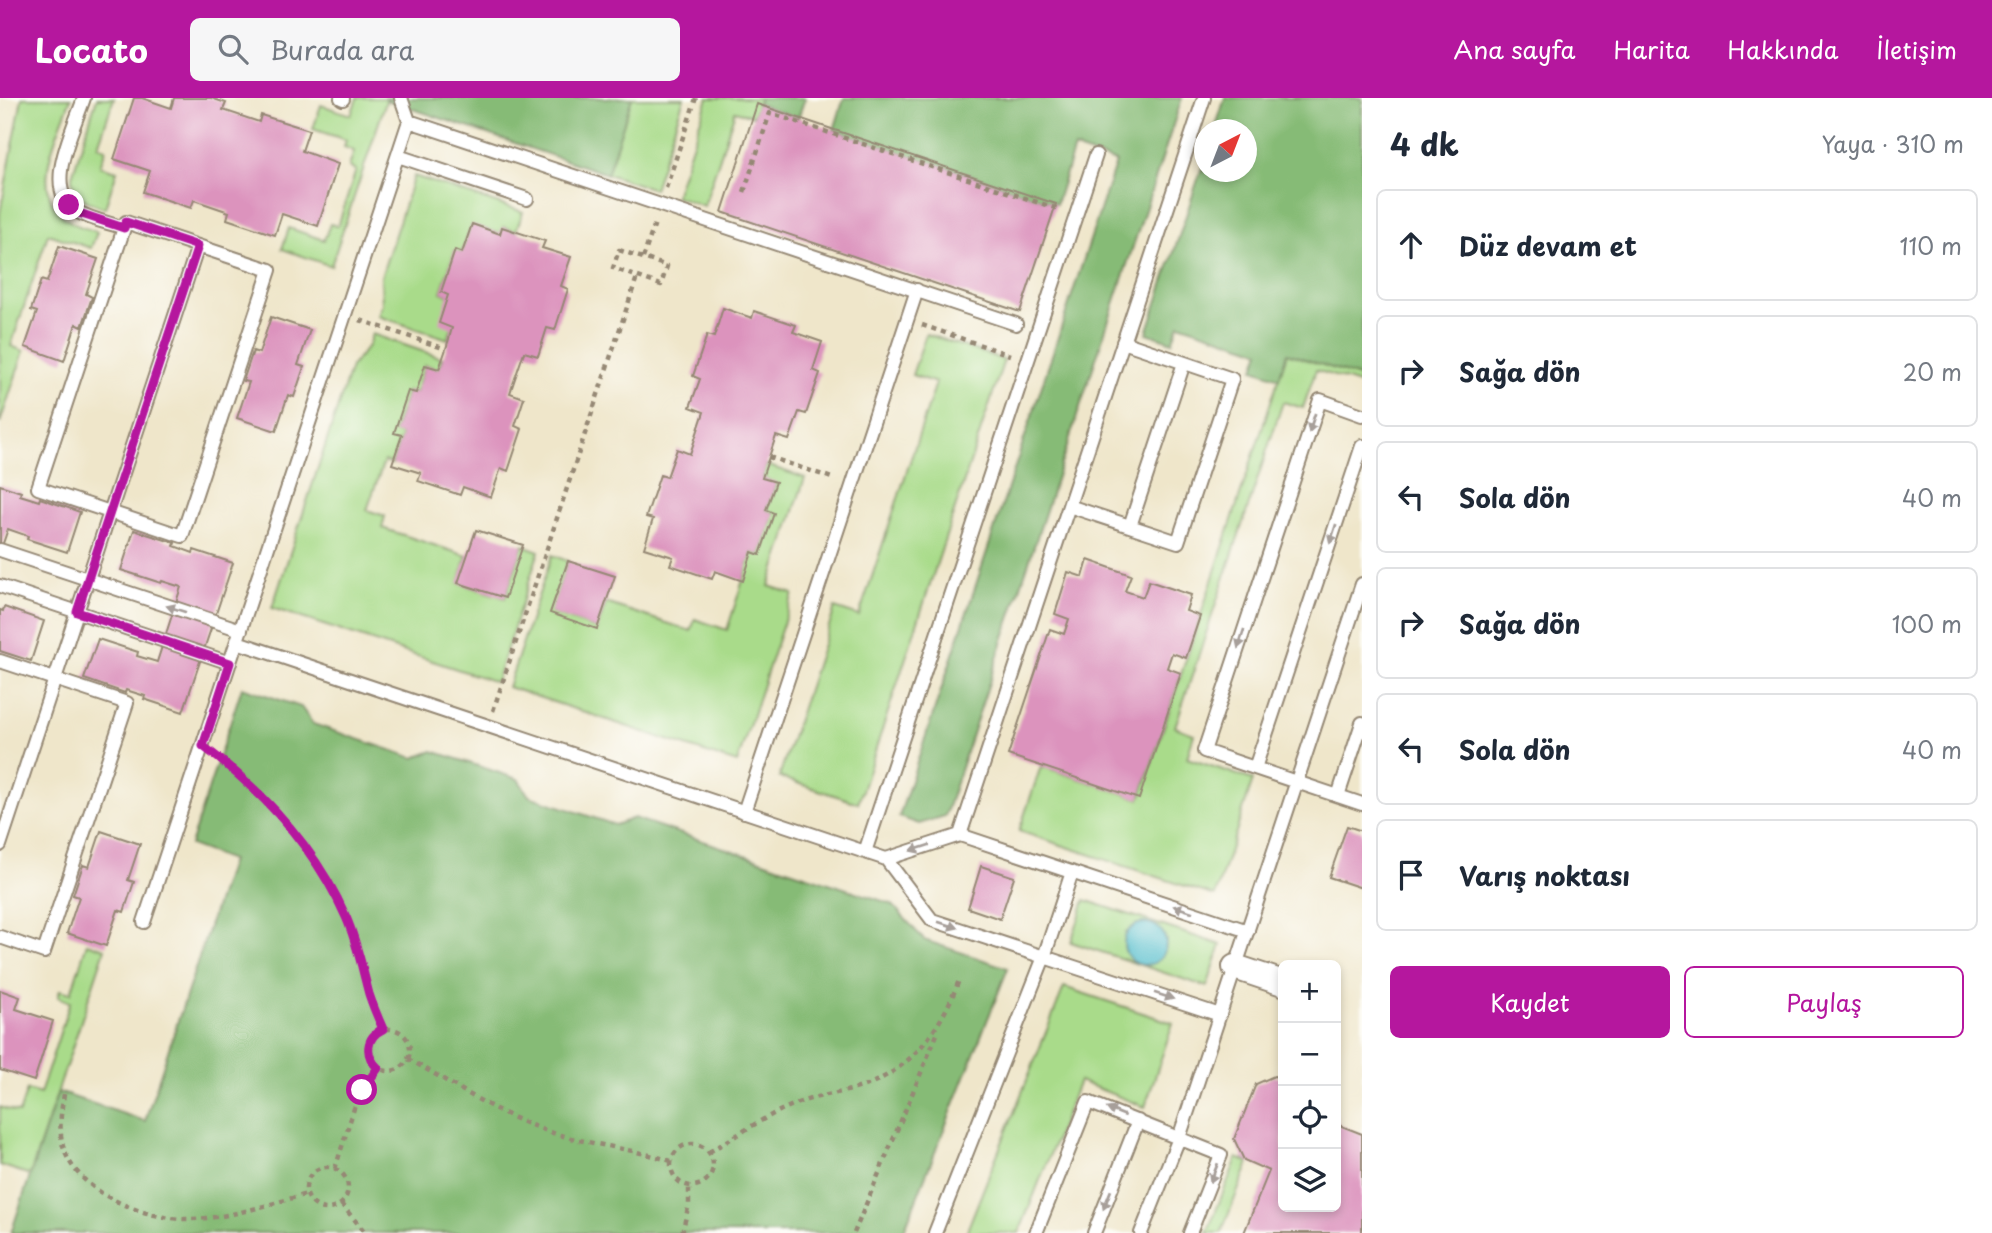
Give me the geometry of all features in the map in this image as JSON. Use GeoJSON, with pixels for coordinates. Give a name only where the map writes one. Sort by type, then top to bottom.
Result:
{"type":"FeatureCollection","features":[{"type":"Feature","properties":{"kind":"street"},"geometry":{"type":"LineString","coordinates":[[1236,967],[1278,981]]}},
{"type":"Feature","properties":{"kind":"lane"},"geometry":{"type":"LineString","coordinates":[[84,98],[59,174],[62,196],[79,213],[124,228]]}},
{"type":"Feature","properties":{"kind":"lane"},"geometry":{"type":"LineString","coordinates":[[144,922],[409,121],[401,98]]}},
{"type":"Feature","properties":{"kind":"lane"},"geometry":{"type":"LineString","coordinates":[[960,835],[1204,98]]}},
{"type":"Feature","properties":{"kind":"lane"},"geometry":{"type":"LineString","coordinates":[[409,121],[1016,324]]}},
{"type":"Feature","properties":{"kind":"lane"},"geometry":{"type":"LineString","coordinates":[[865,852],[1096,155]]}},
{"type":"Feature","properties":{"kind":"lane"},"geometry":{"type":"LineString","coordinates":[[398,156],[527,199]]}},
{"type":"Feature","properties":{"kind":"lane"},"geometry":{"type":"LineString","coordinates":[[126,222],[198,246],[270,270],[182,536],[38,488],[126,222]]}},
{"type":"Feature","properties":{"kind":"lane"},"geometry":{"type":"LineString","coordinates":[[0,845],[198,246]]}},
{"type":"Feature","properties":{"kind":"lane"},"geometry":{"type":"LineString","coordinates":[[744,812],[917,290]]}},
{"type":"Feature","properties":{"kind":"lane"},"geometry":{"type":"LineString","coordinates":[[1069,506],[1178,542],[1224,404],[1232,379],[1123,342]]}},
{"type":"Feature","properties":{"kind":"lane"},"geometry":{"type":"LineString","coordinates":[[1130,526],[1184,363]]}},
{"type":"Feature","properties":{"kind":"lane"},"geometry":{"type":"LineString","coordinates":[[1362,415],[1320,400],[1204,751],[1362,804]]}},
{"type":"Feature","properties":{"kind":"lane"},"geometry":{"type":"LineString","coordinates":[[1255,768],[1362,446]]}},
{"type":"Feature","properties":{"kind":"lane"},"geometry":{"type":"LineString","coordinates":[[0,550],[88,579],[488,726],[886,859],[932,920],[1220,1015]]}},
{"type":"Feature","properties":{"kind":"lane"},"geometry":{"type":"LineString","coordinates":[[1141,1233],[1179,1138],[1362,584]]}},
{"type":"Feature","properties":{"kind":"lane"},"geometry":{"type":"LineString","coordinates":[[0,586],[230,663]]}},
{"type":"Feature","properties":{"kind":"lane"},"geometry":{"type":"LineString","coordinates":[[0,661],[127,703],[44,952],[0,937]]}},
{"type":"Feature","properties":{"kind":"lane"},"geometry":{"type":"LineString","coordinates":[[1338,796],[1362,723]]}},
{"type":"Feature","properties":{"kind":"lane"},"geometry":{"type":"LineString","coordinates":[[886,859],[960,835],[1248,931]]}},
{"type":"Feature","properties":{"kind":"lane"},"geometry":{"type":"LineString","coordinates":[[935,1233],[1044,957],[1072,872]]}},
{"type":"Feature","properties":{"kind":"lane"},"geometry":{"type":"LineString","coordinates":[[1036,1233],[1088,1102],[1221,1155],[1190,1233]]}},
{"type":"Feature","properties":{"kind":"lane"},"geometry":{"type":"LineString","coordinates":[[1094,1233],[1139,1121]]}},
{"type":"Feature","properties":{"kind":"path"},"geometry":{"type":"LineString","coordinates":[[664,193],[696,98]]}},
{"type":"Feature","properties":{"kind":"path"},"geometry":{"type":"LineString","coordinates":[[744,192],[770,113],[1075,216]]}},
{"type":"Feature","properties":{"kind":"path"},"geometry":{"type":"LineString","coordinates":[[619,250],[667,266],[661,285],[637,276],[613,268],[619,250]]}},
{"type":"Feature","properties":{"kind":"path"},"geometry":{"type":"LineString","coordinates":[[488,726],[637,276]]}},
{"type":"Feature","properties":{"kind":"path"},"geometry":{"type":"LineString","coordinates":[[345,315],[446,349]]}},
{"type":"Feature","properties":{"kind":"path"},"geometry":{"type":"LineString","coordinates":[[928,327],[1006,354]]}},
{"type":"Feature","properties":{"kind":"path"},"geometry":{"type":"LineString","coordinates":[[769,457],[853,485]]}},
{"type":"Feature","properties":{"kind":"path"},"geometry":{"type":"LineString","coordinates":[[203,746],[238,773],[271,804],[325,877],[362,959],[369,995],[383,1029]]}},
{"type":"Feature","properties":{"kind":"path"},"geometry":{"type":"LineString","coordinates":[[854,1233],[959,980]]}},
{"type":"Feature","properties":{"kind":"path"},"geometry":{"type":"LineString","coordinates":[[709,1152],[785,1109],[867,1085],[886,1076],[919,1050],[944,1018]]}},
{"type":"Feature","properties":{"kind":"path"},"geometry":{"type":"LineString","coordinates":[[383,1029],[396,1030],[407,1039],[410,1052],[408,1059],[398,1069],[391,1071],[378,1068],[369,1057],[369,1044],[376,1032],[383,1029]]}},
{"type":"Feature","properties":{"kind":"path"},"geometry":{"type":"LineString","coordinates":[[408,1059],[499,1112],[537,1128],[644,1152],[671,1161]]}},
{"type":"Feature","properties":{"kind":"path"},"geometry":{"type":"LineString","coordinates":[[335,1168],[356,1102],[378,1068]]}},
{"type":"Feature","properties":{"kind":"path"},"geometry":{"type":"LineString","coordinates":[[64,1094],[60,1120],[63,1145],[74,1168],[92,1188],[139,1212],[189,1220],[224,1216],[307,1194]]}},
{"type":"Feature","properties":{"kind":"path"},"geometry":{"type":"LineString","coordinates":[[697,1144],[709,1152],[712,1172],[703,1183],[689,1186],[677,1180],[671,1161],[678,1149],[697,1144]]}},
{"type":"Feature","properties":{"kind":"path"},"geometry":{"type":"LineString","coordinates":[[322,1167],[335,1168],[342,1172],[348,1185],[346,1198],[341,1204],[328,1209],[321,1208],[315,1205],[307,1194],[310,1175],[322,1167]]}},
{"type":"Feature","properties":{"kind":"path"},"geometry":{"type":"LineString","coordinates":[[682,1233],[689,1186]]}},
{"type":"Feature","properties":{"kind":"path"},"geometry":{"type":"LineString","coordinates":[[341,1204],[366,1233]]}},
{"type":"Feature","properties":{"kind":"green space"},"geometry":{"type":"Polygon","coordinates":[[[22,98],[71,98],[49,164],[47,180],[50,196],[57,210],[71,222],[97,232],[91,248],[48,234],[11,346],[24,351],[0,423],[0,213],[22,98]]]}},
{"type":"Feature","properties":{"kind":"green space"},"geometry":{"type":"Polygon","coordinates":[[[97,98],[114,98],[98,146],[106,149],[100,166],[117,171],[105,208],[81,198],[72,183],[97,98]]]}},
{"type":"Feature","properties":{"kind":"green space"},"geometry":{"type":"Polygon","coordinates":[[[357,98],[387,98],[331,266],[282,249],[289,228],[324,240],[330,224],[338,226],[356,170],[349,167],[354,151],[344,147],[346,140],[313,129],[321,105],[351,115],[357,98]]]}},
{"type":"Feature","properties":{"kind":"green space"},"geometry":{"type":"Polygon","coordinates":[[[632,98],[684,98],[654,189],[607,174],[632,98]]]}},
{"type":"Feature","properties":{"kind":"green space"},"geometry":{"type":"Polygon","coordinates":[[[632,98],[607,174],[386,100],[632,98]]]}},
{"type":"Feature","properties":{"kind":"green space"},"geometry":{"type":"Polygon","coordinates":[[[708,98],[760,98],[753,116],[735,111],[704,206],[675,196],[708,98]]]}},
{"type":"Feature","properties":{"kind":"green space"},"geometry":{"type":"Polygon","coordinates":[[[760,98],[805,98],[798,118],[757,104],[760,98]]]}},
{"type":"Feature","properties":{"kind":"green space"},"geometry":{"type":"Polygon","coordinates":[[[844,98],[1182,98],[945,816],[919,824],[899,817],[1116,162],[1074,148],[1056,204],[834,130],[844,98]]]}},
{"type":"Feature","properties":{"kind":"green space"},"geometry":{"type":"Polygon","coordinates":[[[1225,98],[1362,98],[1362,378],[1287,353],[1279,378],[1254,369],[1260,351],[1179,324],[1172,342],[1147,333],[1197,182],[1257,182],[1257,119],[1218,119],[1225,98]]]}},
{"type":"Feature","properties":{"kind":"green space"},"geometry":{"type":"Polygon","coordinates":[[[414,176],[523,212],[516,231],[503,227],[500,234],[472,225],[462,253],[455,251],[441,292],[448,295],[452,328],[448,339],[378,316],[382,304],[381,277],[414,176]]]}},
{"type":"Feature","properties":{"kind":"green space"},"geometry":{"type":"Polygon","coordinates":[[[372,334],[442,358],[439,369],[425,365],[416,393],[408,391],[394,432],[402,435],[392,464],[384,461],[367,510],[385,516],[382,528],[467,556],[459,583],[505,598],[523,545],[539,551],[496,682],[272,608],[351,367],[368,346],[372,334]]]}},
{"type":"Feature","properties":{"kind":"green space"},"geometry":{"type":"Polygon","coordinates":[[[926,334],[1004,360],[858,803],[779,777],[835,608],[859,616],[936,383],[912,375],[926,334]]]}},
{"type":"Feature","properties":{"kind":"green space"},"geometry":{"type":"Polygon","coordinates":[[[1287,353],[1362,378],[1362,385],[1316,370],[1303,408],[1283,402],[1175,727],[1194,734],[1187,758],[1253,780],[1215,896],[1019,831],[1041,766],[1140,799],[1287,353]]]}},
{"type":"Feature","properties":{"kind":"green space"},"geometry":{"type":"Polygon","coordinates":[[[766,465],[805,478],[769,586],[793,594],[737,763],[508,687],[552,555],[568,561],[551,613],[597,629],[606,603],[691,631],[695,619],[727,630],[752,552],[760,555],[774,513],[766,510],[776,483],[762,478],[766,465]]]}},
{"type":"Feature","properties":{"kind":"green space"},"geometry":{"type":"Polygon","coordinates":[[[242,687],[301,707],[313,724],[414,758],[433,751],[518,779],[529,796],[615,825],[634,818],[892,904],[924,940],[1008,968],[903,1233],[11,1233],[58,1092],[145,1121],[231,860],[190,845],[242,687]]]}},
{"type":"Feature","properties":{"kind":"green space"},"geometry":{"type":"Polygon","coordinates":[[[1085,900],[1221,945],[1207,987],[1071,942],[1085,900]],[[1138,924],[1126,933],[1163,955],[1166,940],[1138,924]]]}},
{"type":"Feature","properties":{"kind":"green space"},"geometry":{"type":"Polygon","coordinates":[[[87,943],[105,949],[30,1175],[0,1165],[0,1107],[19,1113],[27,1090],[40,1094],[70,1002],[58,997],[60,990],[71,993],[87,943]]]}},
{"type":"Feature","properties":{"kind":"green space"},"geometry":{"type":"Polygon","coordinates":[[[1064,987],[1173,1023],[1145,1107],[1079,1081],[1019,1233],[966,1233],[1064,987]]]}},
{"type":"Feature","properties":{"kind":"green space"},"geometry":{"type":"Polygon","coordinates":[[[1237,1158],[1249,1163],[1221,1233],[1207,1233],[1237,1158]]]}},
{"type":"Feature","properties":{"kind":"water"},"geometry":{"type":"Polygon","coordinates":[[[1145,923],[1160,929],[1166,944],[1160,959],[1145,965],[1130,959],[1124,944],[1130,929],[1145,923]]]}},
{"type":"Feature","properties":{"kind":"building"},"geometry":{"type":"Polygon","coordinates":[[[134,98],[171,108],[174,98],[211,98],[226,103],[223,110],[259,122],[261,115],[309,130],[302,151],[338,164],[318,226],[282,214],[275,235],[227,219],[229,212],[194,200],[191,208],[143,192],[150,171],[114,159],[134,98]]]}},
{"type":"Feature","properties":{"kind":"building"},"geometry":{"type":"Polygon","coordinates":[[[757,104],[1056,204],[1020,312],[722,212],[757,104]]]}},
{"type":"Feature","properties":{"kind":"building"},"geometry":{"type":"Polygon","coordinates":[[[472,224],[500,234],[502,227],[545,241],[542,248],[571,257],[561,286],[568,289],[555,330],[547,328],[538,356],[524,352],[510,393],[524,398],[515,426],[522,429],[508,471],[501,468],[491,497],[463,487],[460,495],[418,481],[421,473],[392,464],[402,435],[394,433],[408,391],[416,393],[425,365],[439,369],[446,349],[452,328],[439,323],[448,295],[441,292],[455,250],[462,253],[472,224]]]}},
{"type":"Feature","properties":{"kind":"building"},"geometry":{"type":"Polygon","coordinates":[[[59,246],[98,259],[86,294],[92,297],[82,327],[76,324],[64,361],[25,347],[37,312],[31,310],[41,280],[47,282],[59,246]]]}},
{"type":"Feature","properties":{"kind":"building"},"geometry":{"type":"Polygon","coordinates":[[[723,308],[752,318],[754,311],[796,325],[793,332],[822,342],[813,370],[820,373],[806,414],[799,412],[789,440],[776,436],[762,478],[776,482],[766,510],[774,513],[760,555],[752,552],[743,581],[715,571],[712,579],[670,565],[673,557],[644,548],[653,519],[646,517],[660,475],[667,477],[677,449],[690,454],[704,412],[690,407],[700,379],[693,376],[707,335],[714,337],[723,308]]]}},
{"type":"Feature","properties":{"kind":"building"},"geometry":{"type":"Polygon","coordinates":[[[271,317],[310,330],[298,365],[304,367],[294,397],[288,395],[276,431],[237,418],[249,382],[243,381],[253,351],[259,353],[271,317]]]}},
{"type":"Feature","properties":{"kind":"building"},"geometry":{"type":"Polygon","coordinates":[[[0,485],[21,492],[20,495],[39,501],[40,498],[80,512],[67,552],[27,539],[28,536],[8,529],[0,552],[0,485]]]}},
{"type":"Feature","properties":{"kind":"building"},"geometry":{"type":"Polygon","coordinates":[[[134,530],[175,543],[174,546],[193,553],[194,550],[233,563],[183,712],[144,699],[145,696],[126,690],[125,693],[84,679],[98,639],[138,652],[137,656],[157,662],[181,587],[121,570],[134,530]]]}},
{"type":"Feature","properties":{"kind":"building"},"geometry":{"type":"Polygon","coordinates":[[[476,530],[523,545],[505,598],[458,583],[476,530]]]}},
{"type":"Feature","properties":{"kind":"building"},"geometry":{"type":"Polygon","coordinates":[[[1088,560],[1131,575],[1125,591],[1143,597],[1149,581],[1191,595],[1186,611],[1200,616],[1186,658],[1172,653],[1167,668],[1181,673],[1139,799],[1008,755],[1050,629],[1064,634],[1069,619],[1055,614],[1068,572],[1083,577],[1088,560]]]}},
{"type":"Feature","properties":{"kind":"building"},"geometry":{"type":"Polygon","coordinates":[[[568,561],[615,576],[597,629],[550,613],[568,561]]]}},
{"type":"Feature","properties":{"kind":"building"},"geometry":{"type":"Polygon","coordinates":[[[4,607],[44,621],[31,661],[0,651],[0,610],[3,611],[4,607]]]}},
{"type":"Feature","properties":{"kind":"building"},"geometry":{"type":"Polygon","coordinates":[[[1347,826],[1362,831],[1362,888],[1329,877],[1347,826]]]}},
{"type":"Feature","properties":{"kind":"building"},"geometry":{"type":"Polygon","coordinates":[[[101,831],[140,844],[128,880],[134,882],[124,912],[118,910],[106,946],[67,933],[79,897],[73,895],[83,865],[89,867],[101,831]]]}},
{"type":"Feature","properties":{"kind":"building"},"geometry":{"type":"Polygon","coordinates":[[[981,866],[1014,877],[1000,919],[968,908],[981,866]]]}},
{"type":"Feature","properties":{"kind":"building"},"geometry":{"type":"Polygon","coordinates":[[[0,990],[20,997],[16,1009],[53,1021],[34,1081],[0,1070],[0,990]]]}},
{"type":"Feature","properties":{"kind":"building"},"geometry":{"type":"Polygon","coordinates":[[[1274,1076],[1278,1077],[1278,1212],[1341,1212],[1341,1126],[1362,1134],[1362,1233],[1244,1233],[1269,1171],[1244,1160],[1234,1139],[1256,1084],[1274,1076]]]}},
{"type":"Feature","properties":{"kind":"route"},"geometry":{"type":"LineString","coordinates":[[69,205],[79,213],[124,228],[126,222],[198,246],[77,612],[230,663],[203,746],[238,773],[271,804],[325,877],[346,917],[362,959],[369,995],[383,1029],[376,1032],[369,1044],[369,1057],[378,1068],[362,1090]]}}]}
